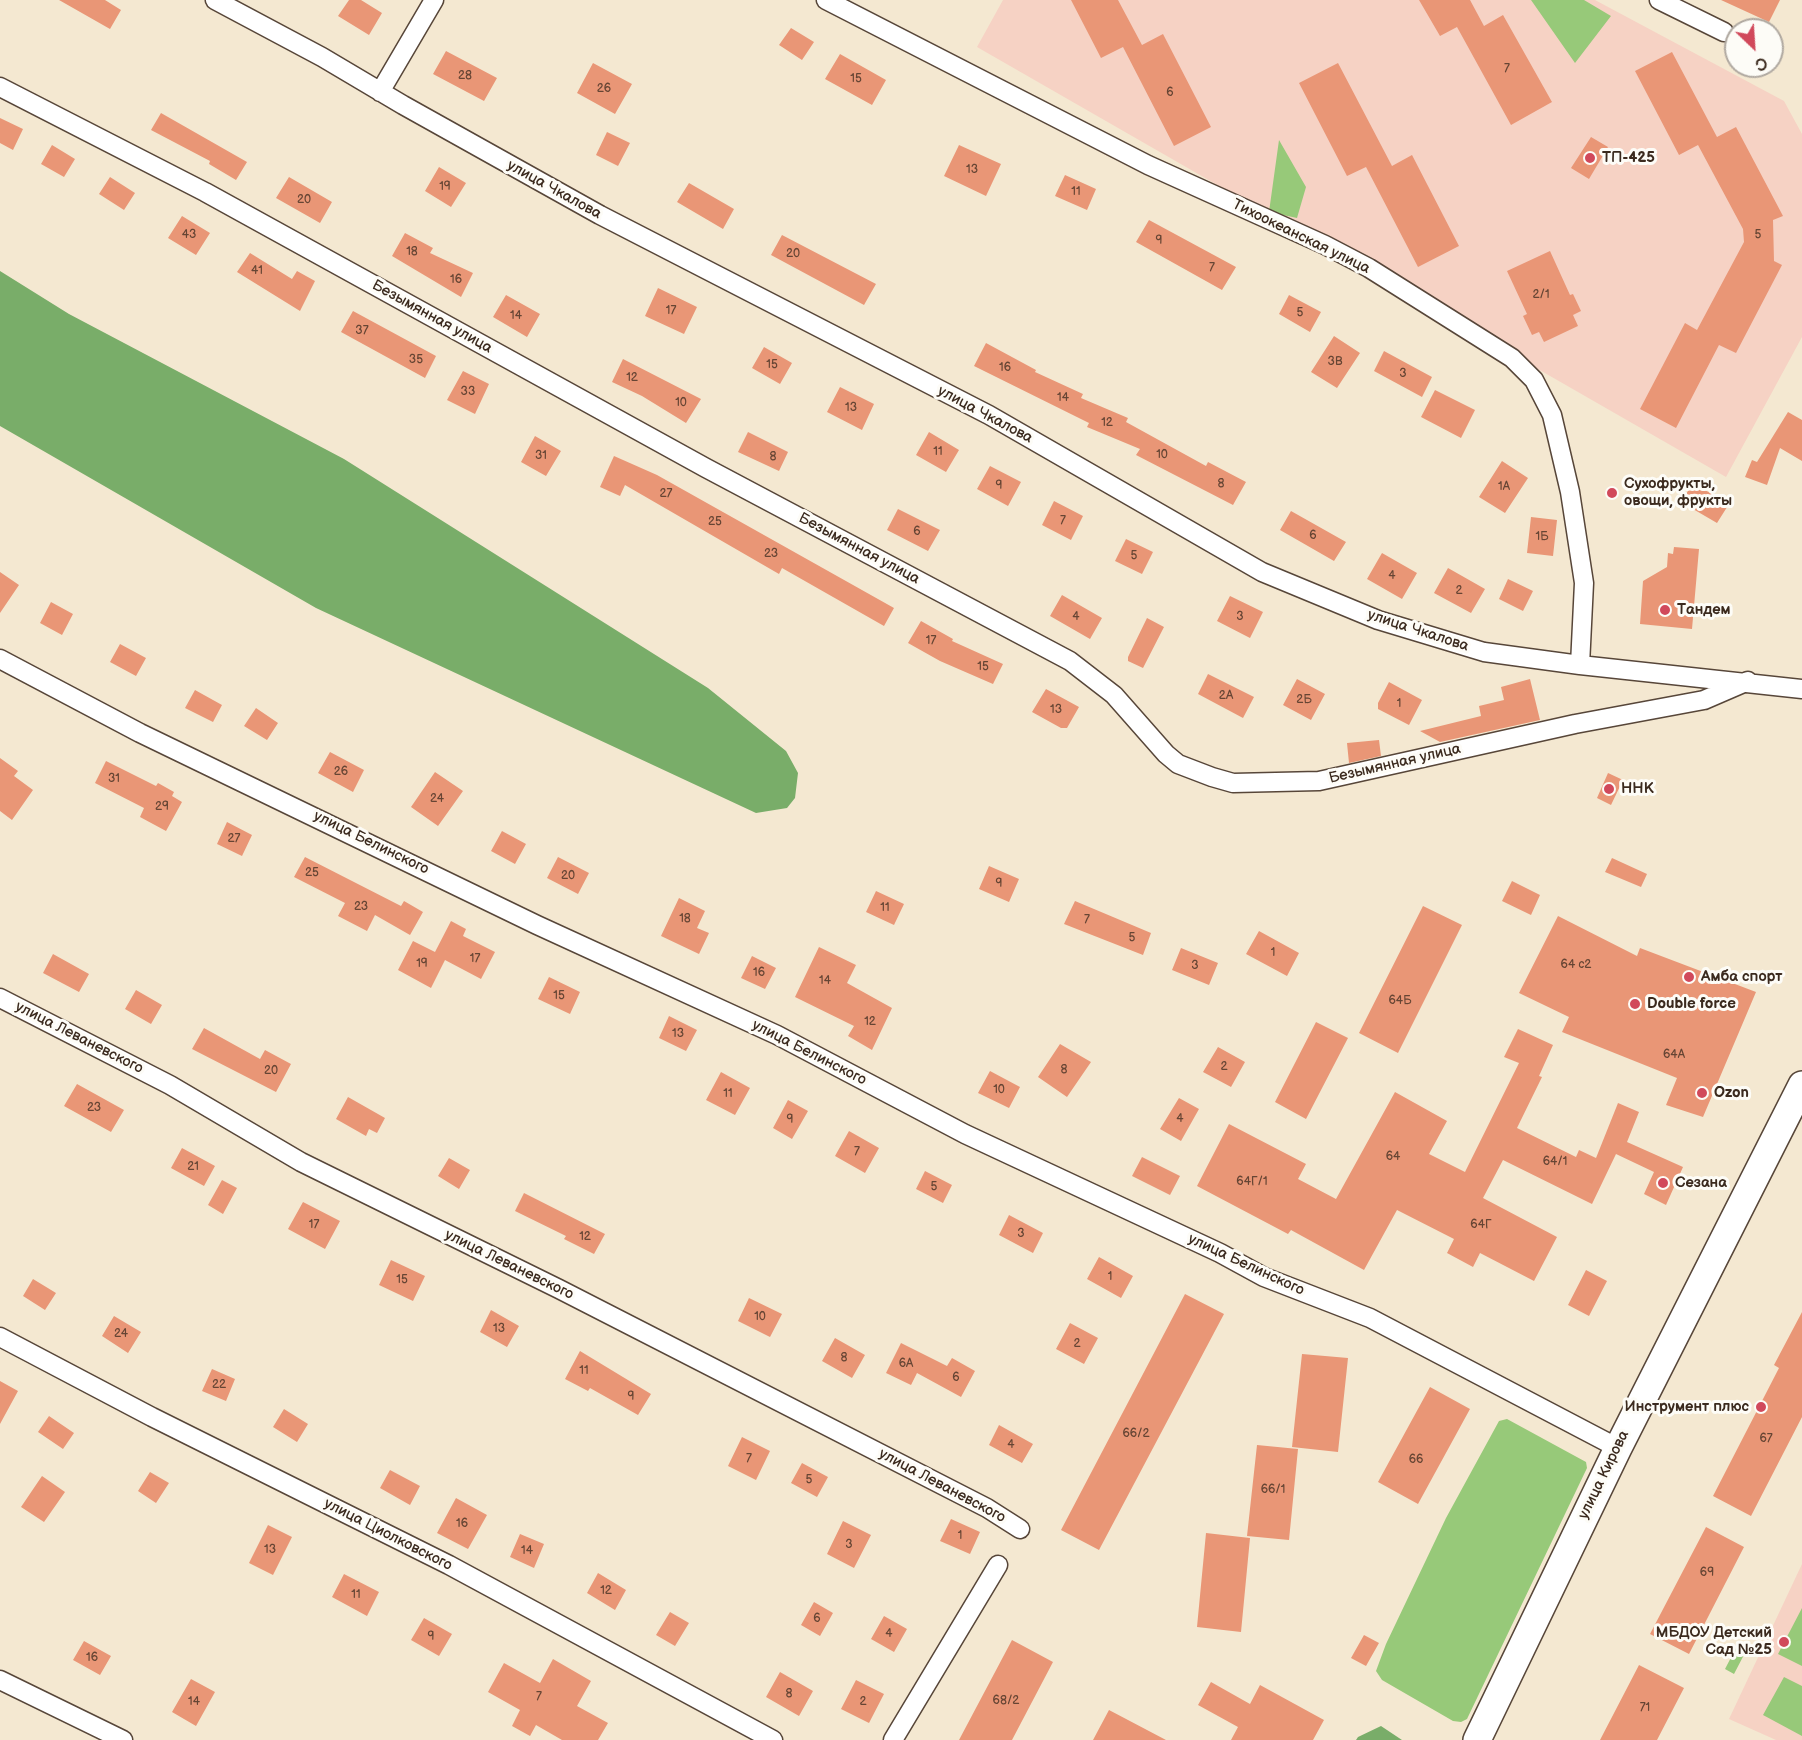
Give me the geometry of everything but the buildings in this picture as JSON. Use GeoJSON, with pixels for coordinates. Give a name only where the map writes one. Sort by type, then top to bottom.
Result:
{"type":"FeatureCollection","features":[{"type":"Feature","properties":{"kind":"main road","name":"улица Кирова"},"geometry":{"type":"LineString","coordinates":[[1477,1740],[1618,1448],[1802,1085]]}},
{"type":"Feature","properties":{"kind":"street","name":"улица Чкалова"},"geometry":{"type":"LineString","coordinates":[[215,0],[322,57],[600,215],[989,415],[1262,572],[1378,620],[1484,652],[1580,665],[1748,681],[1802,689]]}},
{"type":"Feature","properties":{"kind":"street"},"geometry":{"type":"LineString","coordinates":[[380,92],[434,0]]}},
{"type":"Feature","properties":{"kind":"street","name":"Тихоокеанская улица"},"geometry":{"type":"LineString","coordinates":[[826,0],[1148,165],[1325,245],[1369,268],[1512,358],[1534,380],[1546,400],[1552,415],[1570,492],[1584,583],[1580,665]]}},
{"type":"Feature","properties":{"kind":"street"},"geometry":{"type":"LineString","coordinates":[[1659,0],[1724,32]]}},
{"type":"Feature","properties":{"kind":"street","name":"Безымянная улица"},"geometry":{"type":"LineString","coordinates":[[0,87],[205,192],[696,462],[1070,661],[1120,702],[1166,754],[1178,764],[1212,777],[1233,783],[1266,784],[1330,779],[1575,724],[1704,700],[1748,681]]}},
{"type":"Feature","properties":{"kind":"street","name":"улица Белинского"},"geometry":{"type":"LineString","coordinates":[[0,659],[140,733],[537,925],[777,1035],[965,1134],[1220,1253],[1264,1277],[1370,1318],[1618,1448]]}},
{"type":"Feature","properties":{"kind":"street","name":"улица Леваневского"},"geometry":{"type":"LineString","coordinates":[[0,998],[170,1084],[301,1162],[559,1289],[987,1508],[1020,1529]]}},
{"type":"Feature","properties":{"kind":"street","name":"улица Циолковского"},"geometry":{"type":"LineString","coordinates":[[0,1337],[152,1417],[449,1564],[773,1740]]}},
{"type":"Feature","properties":{"kind":"street"},"geometry":{"type":"LineString","coordinates":[[893,1740],[998,1564]]}},
{"type":"Feature","properties":{"kind":"street"},"geometry":{"type":"LineString","coordinates":[[0,1680],[123,1740]]}},
{"type":"Feature","properties":{"kind":"shaded area"},"geometry":{"type":"Polygon","coordinates":[[[1003,0],[1595,0],[1724,69],[1724,78],[1741,78],[1784,101],[1802,134],[1802,337],[1726,477],[977,47],[1003,0]]]}},
{"type":"Feature","properties":{"kind":"shaded area","name":"МБДОУ Детский Сад №25"},"geometry":{"type":"Polygon","coordinates":[[[1802,1564],[1802,1740],[1776,1740],[1729,1719],[1802,1564]]]}},
{"type":"Feature","properties":{"kind":"green space"},"geometry":{"type":"Polygon","coordinates":[[[1531,0],[1584,0],[1611,16],[1575,63],[1531,0]]]}},
{"type":"Feature","properties":{"kind":"green space"},"geometry":{"type":"Polygon","coordinates":[[[1279,140],[1306,187],[1297,218],[1269,212],[1279,140]]]}},
{"type":"Feature","properties":{"kind":"green space"},"geometry":{"type":"Polygon","coordinates":[[[0,271],[69,314],[344,459],[708,688],[786,751],[798,773],[795,798],[787,808],[756,813],[316,608],[0,426],[0,271]]]}},
{"type":"Feature","properties":{"kind":"green space"},"geometry":{"type":"Polygon","coordinates":[[[1507,1419],[1586,1462],[1587,1468],[1467,1719],[1461,1722],[1453,1721],[1382,1680],[1376,1671],[1386,1644],[1446,1518],[1499,1421],[1507,1419]]]}},
{"type":"Feature","properties":{"kind":"green space"},"geometry":{"type":"Polygon","coordinates":[[[1802,1608],[1802,1666],[1778,1654],[1802,1608]]]}},
{"type":"Feature","properties":{"kind":"green space"},"geometry":{"type":"Polygon","coordinates":[[[1738,1644],[1747,1649],[1734,1674],[1725,1669],[1738,1644]]]}},
{"type":"Feature","properties":{"kind":"green space"},"geometry":{"type":"Polygon","coordinates":[[[1784,1677],[1802,1686],[1802,1736],[1763,1715],[1784,1677]]]}},
{"type":"Feature","properties":{"kind":"green space"},"geometry":{"type":"Polygon","coordinates":[[[1381,1726],[1402,1740],[1356,1740],[1358,1737],[1381,1726]]]}},
{"type":"Feature","properties":{"kind":"place","name":"ТП-425"},"geometry":{"type":"Point","coordinates":[1590,158]}},
{"type":"Feature","properties":{"kind":"place","name":"Сухофрукты, овощи, фрукты"},"geometry":{"type":"Point","coordinates":[1612,493]}},
{"type":"Feature","properties":{"kind":"place","name":"Тандем"},"geometry":{"type":"Point","coordinates":[1665,610]}},
{"type":"Feature","properties":{"kind":"place","name":"ННК"},"geometry":{"type":"Point","coordinates":[1609,789]}},
{"type":"Feature","properties":{"kind":"place","name":"Амба спорт"},"geometry":{"type":"Point","coordinates":[1689,977]}},
{"type":"Feature","properties":{"kind":"place","name":"Double force"},"geometry":{"type":"Point","coordinates":[1635,1004]}},
{"type":"Feature","properties":{"kind":"place","name":"Ozon"},"geometry":{"type":"Point","coordinates":[1702,1093]}},
{"type":"Feature","properties":{"kind":"place","name":"Сезана"},"geometry":{"type":"Point","coordinates":[1663,1183]}},
{"type":"Feature","properties":{"kind":"place","name":"Инструмент плюс"},"geometry":{"type":"Point","coordinates":[1761,1407]}},
{"type":"Feature","properties":{"kind":"place","name":"МБДОУ Детский Сад №25"},"geometry":{"type":"Point","coordinates":[1784,1642]}}]}
